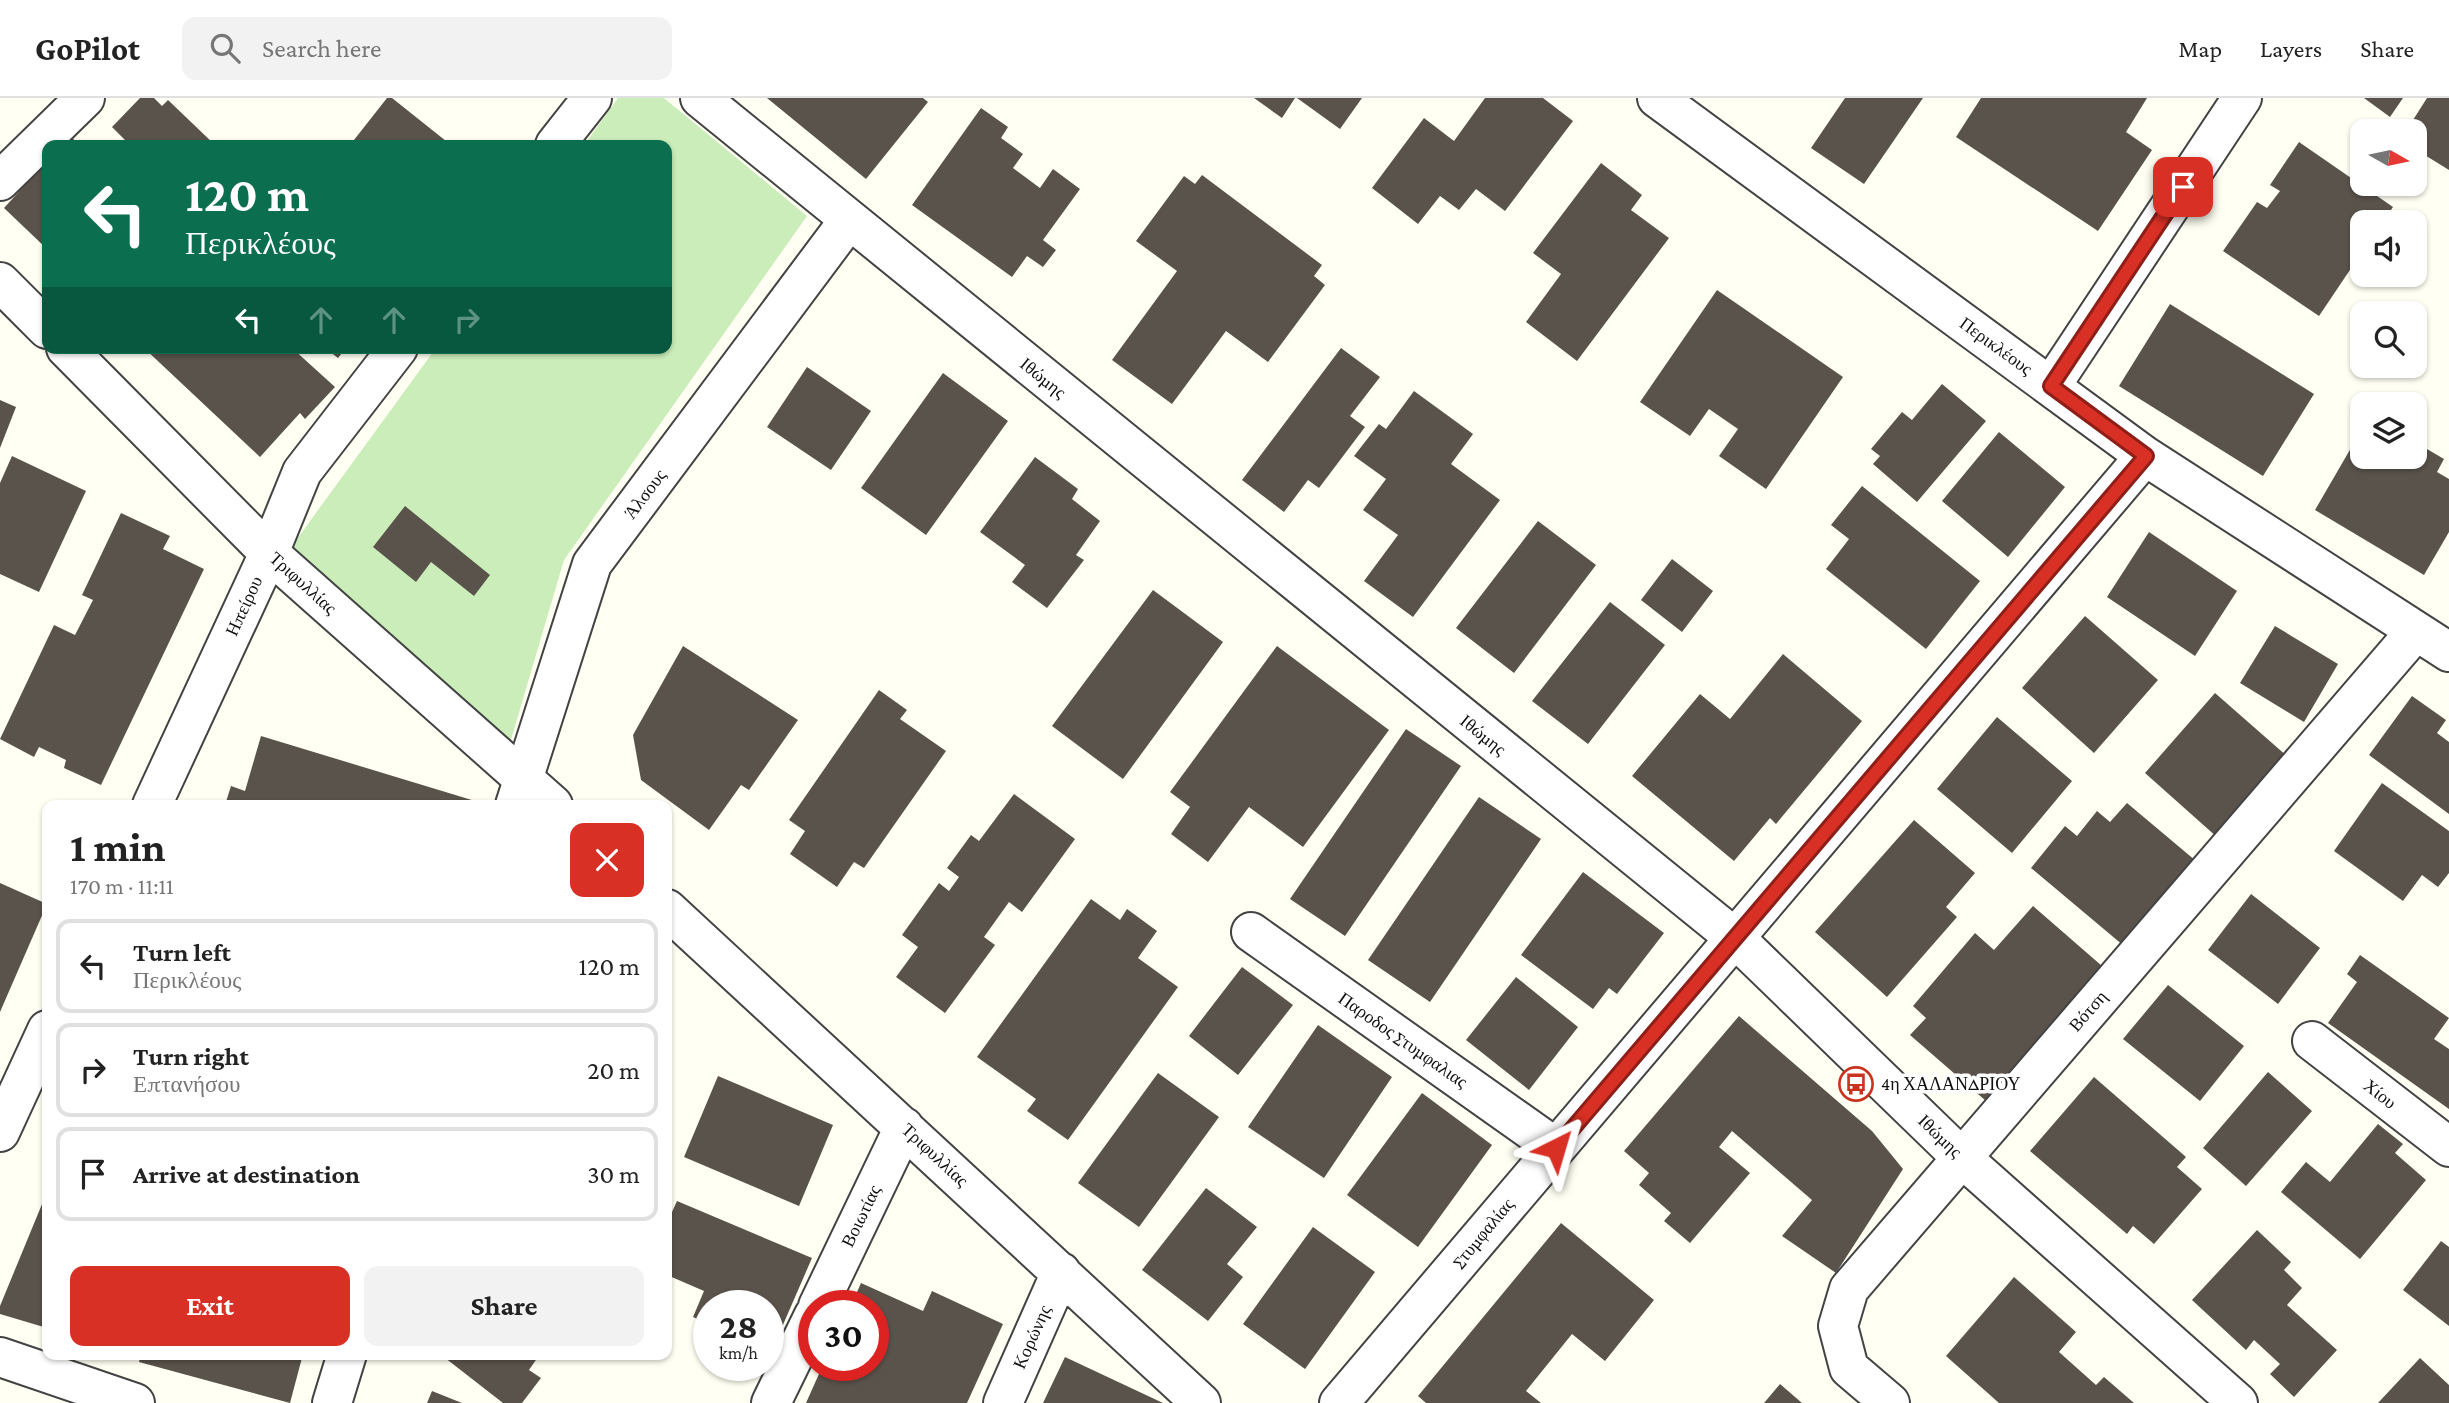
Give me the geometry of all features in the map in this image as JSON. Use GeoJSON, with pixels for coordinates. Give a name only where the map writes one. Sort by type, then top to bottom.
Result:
{"type":"FeatureCollection","features":[{"type":"Feature","properties":{"kind":"street"},"geometry":{"type":"LineString","coordinates":[[0,180],[85,98]]}},
{"type":"Feature","properties":{"kind":"street"},"geometry":{"type":"LineString","coordinates":[[559,140],[592,98]]}},
{"type":"Feature","properties":{"kind":"street","name":"Ιθώμης"},"geometry":{"type":"LineString","coordinates":[[700,98],[1735,938],[1961,1157],[2238,1403]]}},
{"type":"Feature","properties":{"kind":"street","name":"Περικλέους"},"geometry":{"type":"LineString","coordinates":[[1657,98],[2146,456],[2449,652]]}},
{"type":"Feature","properties":{"kind":"street"},"geometry":{"type":"LineString","coordinates":[[2051,386],[2242,98]]}},
{"type":"Feature","properties":{"kind":"street","name":"Άλσους"},"geometry":{"type":"LineString","coordinates":[[519,791],[592,564],[849,220]]}},
{"type":"Feature","properties":{"kind":"street"},"geometry":{"type":"LineString","coordinates":[[0,282],[42,325]]}},
{"type":"Feature","properties":{"kind":"street","name":"Τριφυλλίας"},"geometry":{"type":"LineString","coordinates":[[72,354],[269,553],[519,791],[541,800]]}},
{"type":"Feature","properties":{"kind":"street","name":"Ηπείρου"},"geometry":{"type":"LineString","coordinates":[[154,800],[269,553],[302,471],[393,354]]}},
{"type":"Feature","properties":{"kind":"street","name":"Στυμφαλίας"},"geometry":{"type":"LineString","coordinates":[[1339,1403],[2146,456]]}},
{"type":"Feature","properties":{"kind":"street","name":"Βότση"},"geometry":{"type":"LineString","coordinates":[[1890,1403],[1849,1368],[1838,1326],[1850,1289],[2416,631]]}},
{"type":"Feature","properties":{"kind":"street","name":"Τριφυλλίας"},"geometry":{"type":"LineString","coordinates":[[672,914],[1201,1403]]}},
{"type":"Feature","properties":{"kind":"street","name":"Παροδος Στυμφαλιας"},"geometry":{"type":"LineString","coordinates":[[1251,932],[1556,1148]]}},
{"type":"Feature","properties":{"kind":"street"},"geometry":{"type":"LineString","coordinates":[[0,1132],[42,1041]]}},
{"type":"Feature","properties":{"kind":"street","name":"Χίου"},"geometry":{"type":"LineString","coordinates":[[2312,1041],[2449,1147]]}},
{"type":"Feature","properties":{"kind":"street","name":"Βοιωτίας"},"geometry":{"type":"LineString","coordinates":[[826,1290],[904,1128]]}},
{"type":"Feature","properties":{"kind":"street","name":"Κορώνης"},"geometry":{"type":"LineString","coordinates":[[1003,1403],[1061,1272]]}},
{"type":"Feature","properties":{"kind":"street"},"geometry":{"type":"LineString","coordinates":[[771,1403],[798,1348]]}},
{"type":"Feature","properties":{"kind":"street"},"geometry":{"type":"LineString","coordinates":[[0,1357],[135,1403]]}},
{"type":"Feature","properties":{"kind":"street"},"geometry":{"type":"LineString","coordinates":[[332,1403],[345,1360]]}},
{"type":"Feature","properties":{"kind":"green space"},"geometry":{"type":"Polygon","coordinates":[[[618,98],[664,98],[807,216],[564,560],[510,743],[289,550],[432,354],[672,354],[672,140],[588,140],[618,98]]]}},
{"type":"Feature","properties":{"kind":"building"},"geometry":{"type":"Polygon","coordinates":[[[140,98],[154,98],[162,106],[168,100],[210,140],[125,140],[112,127],[140,98]]]}},
{"type":"Feature","properties":{"kind":"building"},"geometry":{"type":"Polygon","coordinates":[[[387,98],[392,98],[445,140],[354,140],[387,98]]]}},
{"type":"Feature","properties":{"kind":"building"},"geometry":{"type":"Polygon","coordinates":[[[767,98],[923,98],[928,102],[866,179],[767,98]]]}},
{"type":"Feature","properties":{"kind":"building"},"geometry":{"type":"Polygon","coordinates":[[[1254,98],[1295,98],[1282,118],[1254,98]]]}},
{"type":"Feature","properties":{"kind":"building"},"geometry":{"type":"Polygon","coordinates":[[[1297,98],[1362,98],[1340,129],[1297,98]]]}},
{"type":"Feature","properties":{"kind":"building"},"geometry":{"type":"Polygon","coordinates":[[[1485,98],[1543,98],[1573,121],[1505,211],[1476,189],[1459,210],[1440,196],[1418,224],[1372,188],[1424,118],[1454,141],[1485,98]]]}},
{"type":"Feature","properties":{"kind":"building"},"geometry":{"type":"Polygon","coordinates":[[[1845,98],[1923,98],[1864,184],[1811,148],[1845,98]]]}},
{"type":"Feature","properties":{"kind":"building"},"geometry":{"type":"Polygon","coordinates":[[[1981,98],[2147,98],[2126,132],[2152,150],[2098,231],[1956,137],[1981,98]]]}},
{"type":"Feature","properties":{"kind":"building"},"geometry":{"type":"Polygon","coordinates":[[[2364,98],[2403,98],[2390,117],[2364,98]]]}},
{"type":"Feature","properties":{"kind":"building"},"geometry":{"type":"Polygon","coordinates":[[[2427,98],[2449,98],[2449,170],[2427,156],[2427,119],[2414,119],[2427,98]]]}},
{"type":"Feature","properties":{"kind":"building"},"geometry":{"type":"Polygon","coordinates":[[[981,108],[1008,127],[1001,138],[1023,154],[1013,168],[1040,188],[1053,169],[1080,189],[1043,240],[1056,250],[1043,267],[1027,256],[1012,277],[912,205],[981,108]]]}},
{"type":"Feature","properties":{"kind":"building"},"geometry":{"type":"Polygon","coordinates":[[[2299,142],[2350,177],[2350,196],[2377,196],[2393,207],[2391,210],[2350,210],[2350,270],[2319,316],[2223,251],[2257,202],[2267,208],[2280,191],[2270,185],[2299,142]]]}},
{"type":"Feature","properties":{"kind":"building"},"geometry":{"type":"Polygon","coordinates":[[[1601,163],[1642,195],[1631,210],[1669,238],[1577,361],[1526,322],[1561,274],[1533,253],[1601,163]]]}},
{"type":"Feature","properties":{"kind":"building"},"geometry":{"type":"Polygon","coordinates":[[[42,166],[42,244],[4,208],[42,166]]]}},
{"type":"Feature","properties":{"kind":"building"},"geometry":{"type":"Polygon","coordinates":[[[1202,175],[1322,265],[1314,276],[1325,285],[1268,362],[1226,331],[1172,404],[1112,360],[1177,271],[1136,241],[1184,176],[1195,184],[1202,175]]]}},
{"type":"Feature","properties":{"kind":"building"},"geometry":{"type":"Polygon","coordinates":[[[1717,290],[1843,377],[1766,489],[1719,456],[1738,429],[1709,409],[1690,436],[1640,402],[1717,290]]]}},
{"type":"Feature","properties":{"kind":"building"},"geometry":{"type":"Polygon","coordinates":[[[2170,304],[2314,394],[2263,476],[2119,386],[2170,304]]]}},
{"type":"Feature","properties":{"kind":"building"},"geometry":{"type":"Polygon","coordinates":[[[1341,348],[1380,377],[1350,416],[1365,427],[1319,488],[1308,480],[1284,512],[1242,480],[1341,348]]]}},
{"type":"Feature","properties":{"kind":"building"},"geometry":{"type":"Polygon","coordinates":[[[150,354],[299,354],[335,387],[305,419],[300,413],[260,457],[150,354]]]}},
{"type":"Feature","properties":{"kind":"building"},"geometry":{"type":"Polygon","coordinates":[[[807,367],[871,411],[831,470],[767,427],[807,367]]]}},
{"type":"Feature","properties":{"kind":"building"},"geometry":{"type":"Polygon","coordinates":[[[943,373],[1008,421],[926,535],[861,488],[943,373]]]}},
{"type":"Feature","properties":{"kind":"building"},"geometry":{"type":"Polygon","coordinates":[[[1942,384],[1986,421],[1917,502],[1873,464],[1880,456],[1871,449],[1902,412],[1912,420],[1942,384]]]}},
{"type":"Feature","properties":{"kind":"building"},"geometry":{"type":"Polygon","coordinates":[[[1414,391],[1473,434],[1451,464],[1500,500],[1413,617],[1364,581],[1398,535],[1363,510],[1386,479],[1354,456],[1379,424],[1386,429],[1414,391]]]}},
{"type":"Feature","properties":{"kind":"building"},"geometry":{"type":"Polygon","coordinates":[[[0,400],[16,407],[0,448],[0,400]]]}},
{"type":"Feature","properties":{"kind":"building"},"geometry":{"type":"Polygon","coordinates":[[[1999,432],[2065,487],[2008,557],[1942,501],[1999,432]]]}},
{"type":"Feature","properties":{"kind":"building"},"geometry":{"type":"Polygon","coordinates":[[[2427,449],[2444,459],[2437,472],[2449,479],[2449,532],[2424,575],[2315,510],[2350,450],[2350,469],[2427,469],[2427,449]]]}},
{"type":"Feature","properties":{"kind":"building"},"geometry":{"type":"Polygon","coordinates":[[[12,456],[86,491],[39,592],[0,574],[0,483],[12,456]]]}},
{"type":"Feature","properties":{"kind":"building"},"geometry":{"type":"Polygon","coordinates":[[[1035,457],[1078,489],[1072,499],[1100,521],[1076,555],[1084,560],[1047,608],[1012,582],[1025,565],[980,532],[1035,457]]]}},
{"type":"Feature","properties":{"kind":"building"},"geometry":{"type":"Polygon","coordinates":[[[1862,486],[1980,581],[1926,649],[1826,569],[1849,539],[1831,525],[1862,486]]]}},
{"type":"Feature","properties":{"kind":"building"},"geometry":{"type":"Polygon","coordinates":[[[405,506],[490,575],[474,596],[431,562],[416,582],[373,547],[405,506]]]}},
{"type":"Feature","properties":{"kind":"building"},"geometry":{"type":"Polygon","coordinates":[[[121,513],[170,536],[163,549],[204,569],[101,785],[64,768],[66,760],[39,747],[34,757],[0,739],[54,625],[75,635],[93,600],[82,595],[121,513]]]}},
{"type":"Feature","properties":{"kind":"building"},"geometry":{"type":"Polygon","coordinates":[[[1538,521],[1596,565],[1514,673],[1456,628],[1538,521]]]}},
{"type":"Feature","properties":{"kind":"building"},"geometry":{"type":"Polygon","coordinates":[[[2149,532],[2237,591],[2195,656],[2107,597],[2149,532]]]}},
{"type":"Feature","properties":{"kind":"building"},"geometry":{"type":"Polygon","coordinates":[[[1672,559],[1713,591],[1682,632],[1641,600],[1672,559]]]}},
{"type":"Feature","properties":{"kind":"building"},"geometry":{"type":"Polygon","coordinates":[[[1153,590],[1223,642],[1123,779],[1052,726],[1153,590]]]}},
{"type":"Feature","properties":{"kind":"building"},"geometry":{"type":"Polygon","coordinates":[[[1610,602],[1665,645],[1588,744],[1532,701],[1610,602]]]}},
{"type":"Feature","properties":{"kind":"building"},"geometry":{"type":"Polygon","coordinates":[[[2085,616],[2158,680],[2094,753],[2022,688],[2085,616]]]}},
{"type":"Feature","properties":{"kind":"building"},"geometry":{"type":"Polygon","coordinates":[[[2275,626],[2338,664],[2304,722],[2240,683],[2275,626]]]}},
{"type":"Feature","properties":{"kind":"building"},"geometry":{"type":"Polygon","coordinates":[[[683,646],[798,720],[749,790],[741,785],[709,830],[672,803],[672,800],[641,780],[633,735],[683,646]]]}},
{"type":"Feature","properties":{"kind":"building"},"geometry":{"type":"Polygon","coordinates":[[[1277,646],[1389,730],[1303,847],[1249,807],[1208,862],[1171,834],[1190,807],[1170,792],[1277,646]]]}},
{"type":"Feature","properties":{"kind":"building"},"geometry":{"type":"Polygon","coordinates":[[[1783,654],[1862,721],[1776,824],[1770,818],[1734,861],[1632,776],[1700,694],[1730,719],[1783,654]]]}},
{"type":"Feature","properties":{"kind":"building"},"geometry":{"type":"Polygon","coordinates":[[[879,690],[907,710],[900,719],[946,751],[864,868],[854,862],[837,887],[790,854],[805,831],[789,820],[879,690]]]}},
{"type":"Feature","properties":{"kind":"building"},"geometry":{"type":"Polygon","coordinates":[[[2215,693],[2289,758],[2218,838],[2145,773],[2215,693]]]}},
{"type":"Feature","properties":{"kind":"building"},"geometry":{"type":"Polygon","coordinates":[[[2412,696],[2446,720],[2437,733],[2449,742],[2449,814],[2369,755],[2412,696]]]}},
{"type":"Feature","properties":{"kind":"building"},"geometry":{"type":"Polygon","coordinates":[[[1997,717],[2072,781],[2012,853],[1937,789],[1997,717]]]}},
{"type":"Feature","properties":{"kind":"building"},"geometry":{"type":"Polygon","coordinates":[[[1406,729],[1461,766],[1345,936],[1290,899],[1406,729]]]}},
{"type":"Feature","properties":{"kind":"building"},"geometry":{"type":"Polygon","coordinates":[[[261,736],[472,800],[227,800],[231,786],[245,791],[261,736]]]}},
{"type":"Feature","properties":{"kind":"building"},"geometry":{"type":"Polygon","coordinates":[[[2382,783],[2449,831],[2449,873],[2438,887],[2422,875],[2403,901],[2334,851],[2382,783]]]}},
{"type":"Feature","properties":{"kind":"building"},"geometry":{"type":"Polygon","coordinates":[[[1014,794],[1075,839],[1022,912],[1009,902],[984,937],[995,945],[945,1013],[896,977],[918,947],[902,935],[939,883],[949,891],[959,877],[947,868],[971,835],[979,841],[1014,794]]]}},
{"type":"Feature","properties":{"kind":"building"},"geometry":{"type":"Polygon","coordinates":[[[1479,797],[1541,839],[1430,1002],[1368,960],[1479,797]]]}},
{"type":"Feature","properties":{"kind":"building"},"geometry":{"type":"Polygon","coordinates":[[[2127,803],[2196,861],[2124,946],[2031,868],[2065,826],[2077,836],[2097,811],[2110,822],[2127,803]]]}},
{"type":"Feature","properties":{"kind":"building"},"geometry":{"type":"Polygon","coordinates":[[[1914,820],[1975,873],[1946,907],[1957,917],[1887,997],[1815,932],[1914,820]]]}},
{"type":"Feature","properties":{"kind":"building"},"geometry":{"type":"Polygon","coordinates":[[[1583,872],[1664,933],[1617,994],[1609,988],[1593,1009],[1521,955],[1583,872]]]}},
{"type":"Feature","properties":{"kind":"building"},"geometry":{"type":"Polygon","coordinates":[[[0,883],[42,902],[42,915],[0,1012],[0,883]]]}},
{"type":"Feature","properties":{"kind":"building"},"geometry":{"type":"Polygon","coordinates":[[[2251,894],[2320,948],[2278,1004],[2208,950],[2251,894]]]}},
{"type":"Feature","properties":{"kind":"building"},"geometry":{"type":"Polygon","coordinates":[[[1091,899],[1120,920],[1127,909],[1157,931],[1138,958],[1178,987],[1068,1140],[1027,1111],[1036,1099],[977,1057],[1091,899]]]}},
{"type":"Feature","properties":{"kind":"building"},"geometry":{"type":"Polygon","coordinates":[[[2033,906],[2102,966],[1986,1101],[1910,1035],[1926,1018],[1913,1006],[1975,933],[1994,950],[2033,906]]]}},
{"type":"Feature","properties":{"kind":"building"},"geometry":{"type":"Polygon","coordinates":[[[2360,955],[2449,1018],[2434,1039],[2449,1049],[2449,1109],[2328,1023],[2357,982],[2347,974],[2360,955]]]}},
{"type":"Feature","properties":{"kind":"building"},"geometry":{"type":"Polygon","coordinates":[[[1242,967],[1293,1005],[1238,1075],[1189,1036],[1242,967]]]}},
{"type":"Feature","properties":{"kind":"building"},"geometry":{"type":"Polygon","coordinates":[[[1516,977],[1578,1027],[1529,1090],[1466,1040],[1516,977]]]}},
{"type":"Feature","properties":{"kind":"building"},"geometry":{"type":"Polygon","coordinates":[[[2168,985],[2244,1046],[2200,1101],[2123,1039],[2168,985]]]}},
{"type":"Feature","properties":{"kind":"building"},"geometry":{"type":"Polygon","coordinates":[[[1739,1016],[1872,1131],[1903,1169],[1836,1273],[1782,1236],[1812,1200],[1732,1131],[1719,1147],[1750,1173],[1690,1243],[1664,1221],[1671,1213],[1639,1185],[1649,1173],[1624,1151],[1739,1016]]]}},
{"type":"Feature","properties":{"kind":"building"},"geometry":{"type":"Polygon","coordinates":[[[1318,1025],[1392,1077],[1324,1178],[1248,1127],[1318,1025]]]}},
{"type":"Feature","properties":{"kind":"building"},"geometry":{"type":"Polygon","coordinates":[[[2268,1072],[2312,1111],[2246,1186],[2203,1148],[2268,1072]]]}},
{"type":"Feature","properties":{"kind":"building"},"geometry":{"type":"Polygon","coordinates":[[[1158,1073],[1219,1117],[1139,1227],[1078,1183],[1158,1073]]]}},
{"type":"Feature","properties":{"kind":"building"},"geometry":{"type":"Polygon","coordinates":[[[718,1076],[833,1125],[799,1206],[684,1157],[718,1076]]]}},
{"type":"Feature","properties":{"kind":"building"},"geometry":{"type":"Polygon","coordinates":[[[2094,1077],[2186,1157],[2177,1167],[2202,1189],[2154,1244],[2133,1226],[2127,1234],[2030,1151],[2094,1077]]]}},
{"type":"Feature","properties":{"kind":"building"},"geometry":{"type":"Polygon","coordinates":[[[1422,1093],[1492,1145],[1418,1247],[1347,1195],[1422,1093]]]}},
{"type":"Feature","properties":{"kind":"building"},"geometry":{"type":"Polygon","coordinates":[[[2378,1124],[2403,1144],[2395,1153],[2426,1180],[2360,1259],[2281,1192],[2306,1162],[2330,1182],[2378,1124]]]}},
{"type":"Feature","properties":{"kind":"building"},"geometry":{"type":"Polygon","coordinates":[[[1206,1188],[1257,1227],[1227,1264],[1243,1277],[1208,1321],[1142,1270],[1206,1188]]]}},
{"type":"Feature","properties":{"kind":"building"},"geometry":{"type":"Polygon","coordinates":[[[677,1201],[812,1258],[784,1322],[784,1290],[702,1290],[672,1277],[672,1212],[677,1201]]]}},
{"type":"Feature","properties":{"kind":"building"},"geometry":{"type":"Polygon","coordinates":[[[42,1204],[42,1327],[0,1314],[0,1306],[42,1204]]]}},
{"type":"Feature","properties":{"kind":"building"},"geometry":{"type":"Polygon","coordinates":[[[1561,1223],[1654,1300],[1605,1361],[1572,1334],[1526,1391],[1541,1403],[1426,1403],[1418,1396],[1561,1223]]]}},
{"type":"Feature","properties":{"kind":"building"},"geometry":{"type":"Polygon","coordinates":[[[1313,1227],[1375,1272],[1305,1369],[1243,1324],[1313,1227]]]}},
{"type":"Feature","properties":{"kind":"building"},"geometry":{"type":"Polygon","coordinates":[[[2257,1230],[2291,1262],[2284,1270],[2302,1288],[2287,1305],[2337,1350],[2294,1397],[2270,1374],[2280,1364],[2254,1340],[2246,1350],[2192,1300],[2257,1230]]]}},
{"type":"Feature","properties":{"kind":"building"},"geometry":{"type":"Polygon","coordinates":[[[2441,1241],[2449,1247],[2449,1326],[2403,1290],[2441,1241]]]}},
{"type":"Feature","properties":{"kind":"building"},"geometry":{"type":"Polygon","coordinates":[[[2014,1277],[2076,1332],[2059,1352],[2096,1385],[2104,1377],[2134,1403],[1999,1403],[1946,1356],[2014,1277]]]}},
{"type":"Feature","properties":{"kind":"building"},"geometry":{"type":"Polygon","coordinates":[[[861,1283],[876,1290],[858,1290],[861,1283]]]}},
{"type":"Feature","properties":{"kind":"building"},"geometry":{"type":"Polygon","coordinates":[[[932,1291],[1003,1324],[967,1403],[806,1403],[816,1381],[889,1381],[889,1296],[923,1311],[932,1291]]]}},
{"type":"Feature","properties":{"kind":"building"},"geometry":{"type":"Polygon","coordinates":[[[1065,1357],[1163,1403],[1043,1403],[1065,1357]]]}},
{"type":"Feature","properties":{"kind":"building"},"geometry":{"type":"Polygon","coordinates":[[[2420,1358],[2449,1385],[2449,1403],[2378,1403],[2420,1358]]]}},
{"type":"Feature","properties":{"kind":"building"},"geometry":{"type":"Polygon","coordinates":[[[140,1360],[301,1360],[290,1403],[140,1360]]]}},
{"type":"Feature","properties":{"kind":"building"},"geometry":{"type":"Polygon","coordinates":[[[448,1360],[536,1360],[529,1370],[541,1378],[522,1403],[503,1403],[448,1360]]]}},
{"type":"Feature","properties":{"kind":"building"},"geometry":{"type":"Polygon","coordinates":[[[1780,1384],[1802,1403],[1764,1403],[1780,1384]]]}},
{"type":"Feature","properties":{"kind":"building"},"geometry":{"type":"Polygon","coordinates":[[[432,1391],[462,1403],[427,1403],[432,1391]]]}},
{"type":"Feature","properties":{"kind":"place","name":"4η ΧΑΛΑΝΔΡΙΟΥ"},"geometry":{"type":"Point","coordinates":[1856,1084]}},
{"type":"Feature","properties":{"kind":"route"},"geometry":{"type":"LineString","coordinates":[[1556,1148],[2146,456],[2051,386],[2183,187]]}}]}
